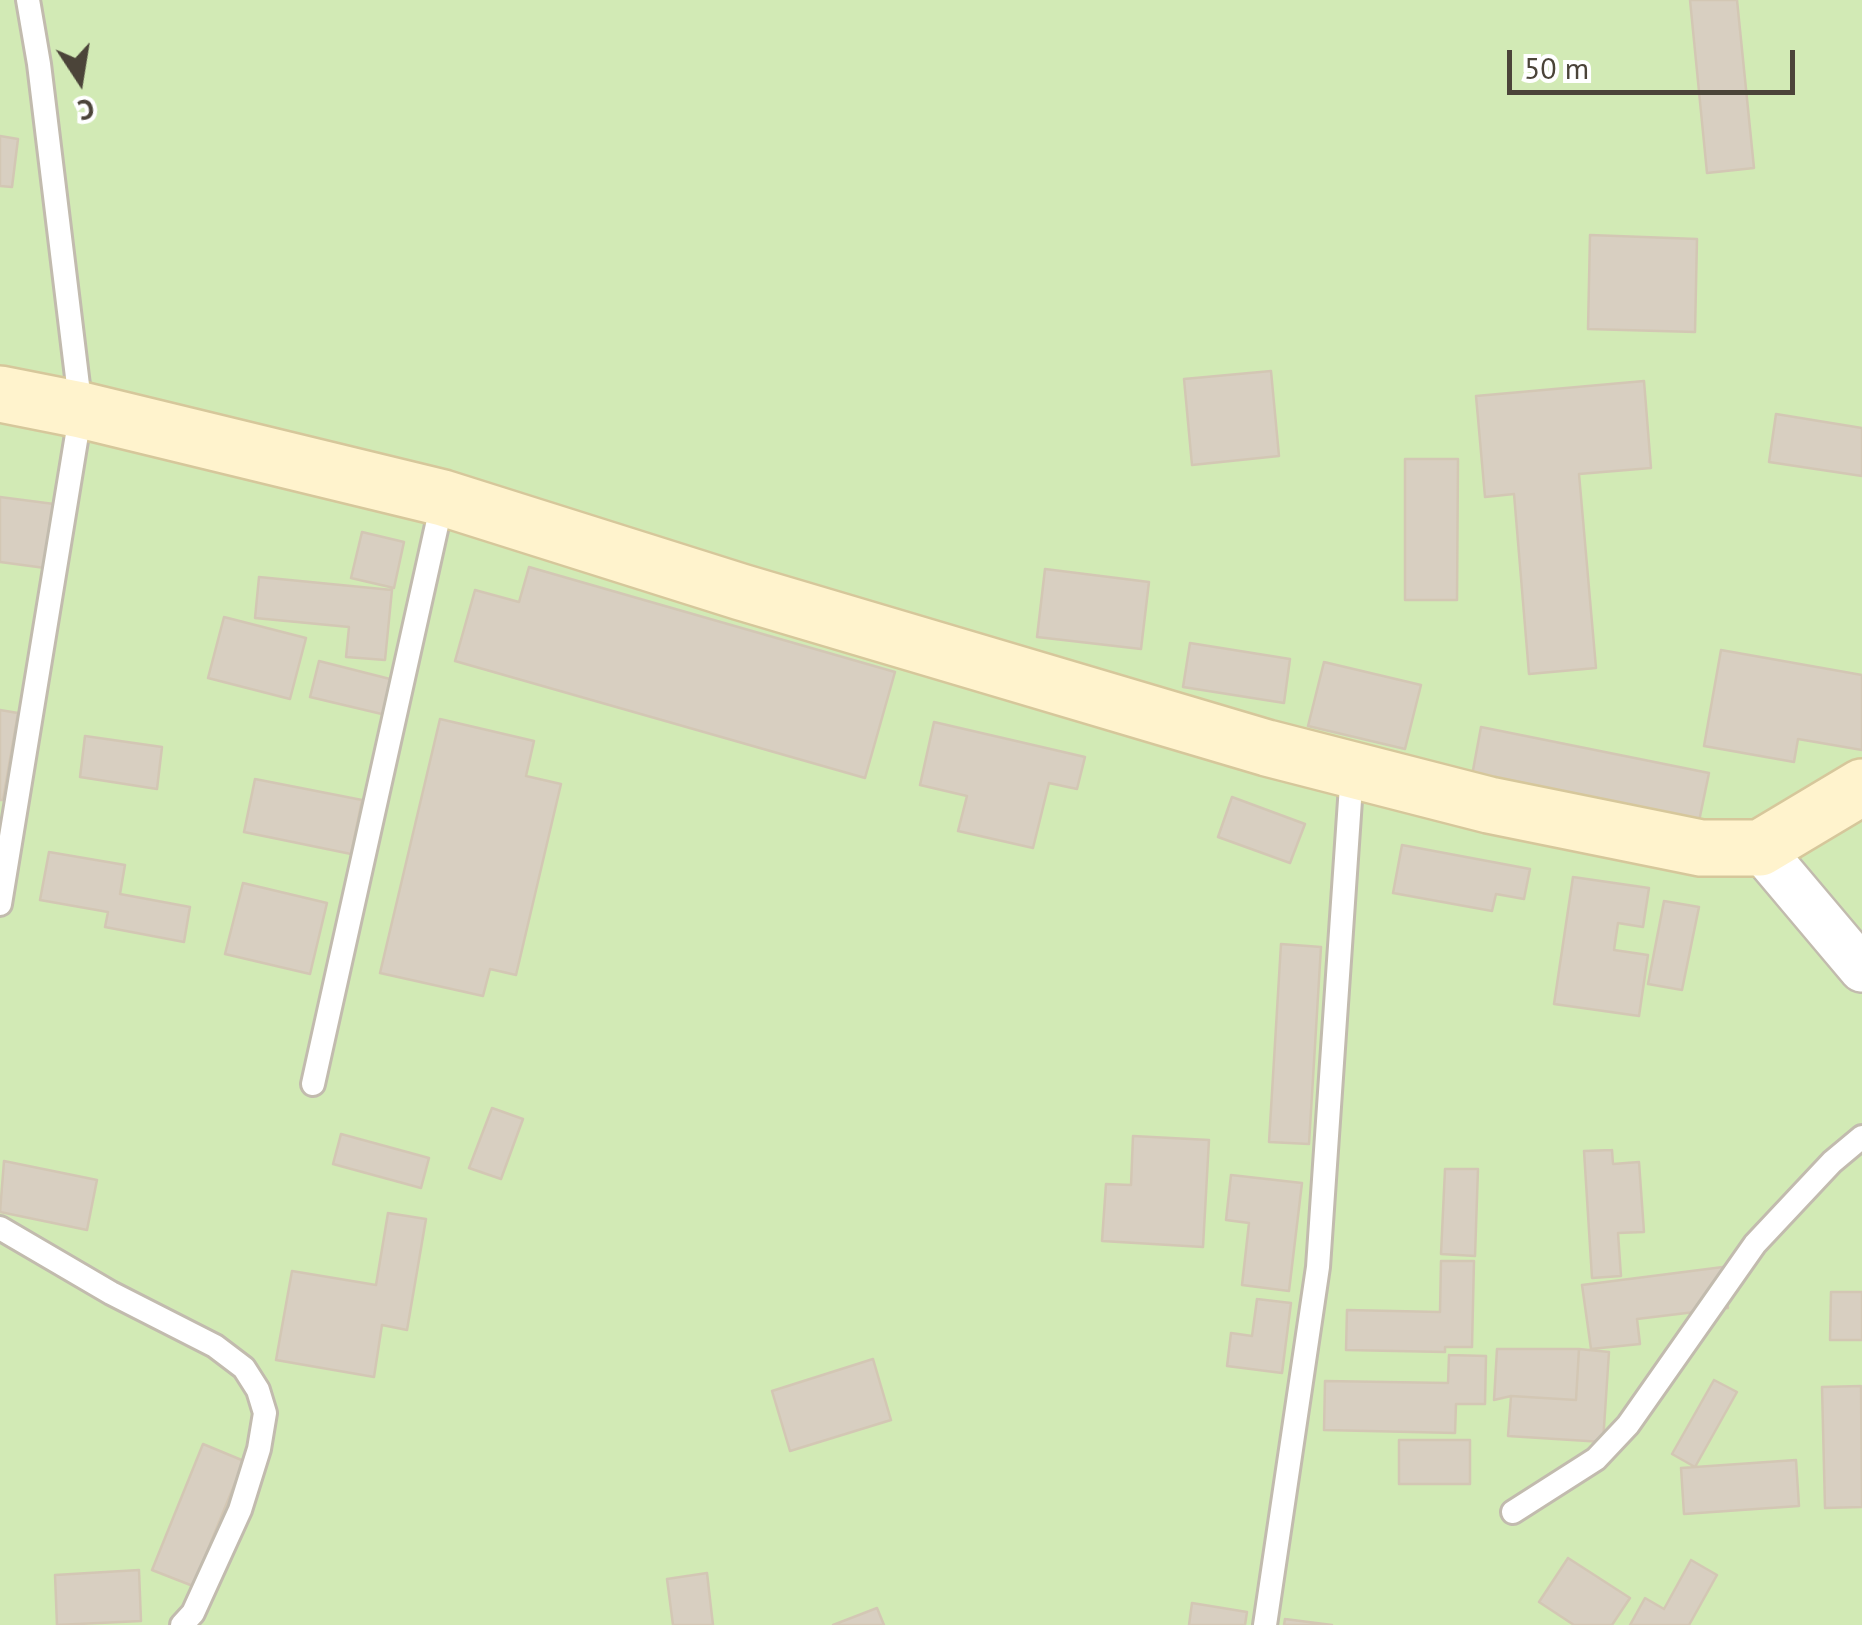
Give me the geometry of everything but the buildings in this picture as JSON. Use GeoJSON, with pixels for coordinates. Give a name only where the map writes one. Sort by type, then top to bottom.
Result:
{"type":"FeatureCollection","features":[{"type":"Feature","properties":{"kind":"street"},"geometry":{"type":"LineString","coordinates":[[0,394],[82,410],[442,498],[760,598],[1352,771],[1489,806],[1701,848],[1760,848],[1862,787]]}},
{"type":"Feature","properties":{"kind":"street"},"geometry":{"type":"LineString","coordinates":[[1760,848],[1862,969]]}},
{"type":"Feature","properties":{"kind":"lane"},"geometry":{"type":"LineString","coordinates":[[0,904],[82,410],[28,0]]}},
{"type":"Feature","properties":{"kind":"lane"},"geometry":{"type":"LineString","coordinates":[[312,1084],[442,498]]}},
{"type":"Feature","properties":{"kind":"lane"},"geometry":{"type":"LineString","coordinates":[[1266,1625],[1318,1268],[1352,771]]}},
{"type":"Feature","properties":{"kind":"lane"},"geometry":{"type":"LineString","coordinates":[[1512,1512],[1596,1459],[1628,1425],[1755,1244],[1832,1162],[1862,1137]]}},
{"type":"Feature","properties":{"kind":"lane"},"geometry":{"type":"LineString","coordinates":[[0,1228],[111,1293],[215,1346],[244,1368],[258,1390],[266,1413],[240,1510],[192,1613],[182,1625]]}},
{"type":"Feature","properties":{"kind":"green space"},"geometry":{"type":"Polygon","coordinates":[[[0,0],[1862,0],[1862,1625],[0,1625],[0,0]]]}}]}
